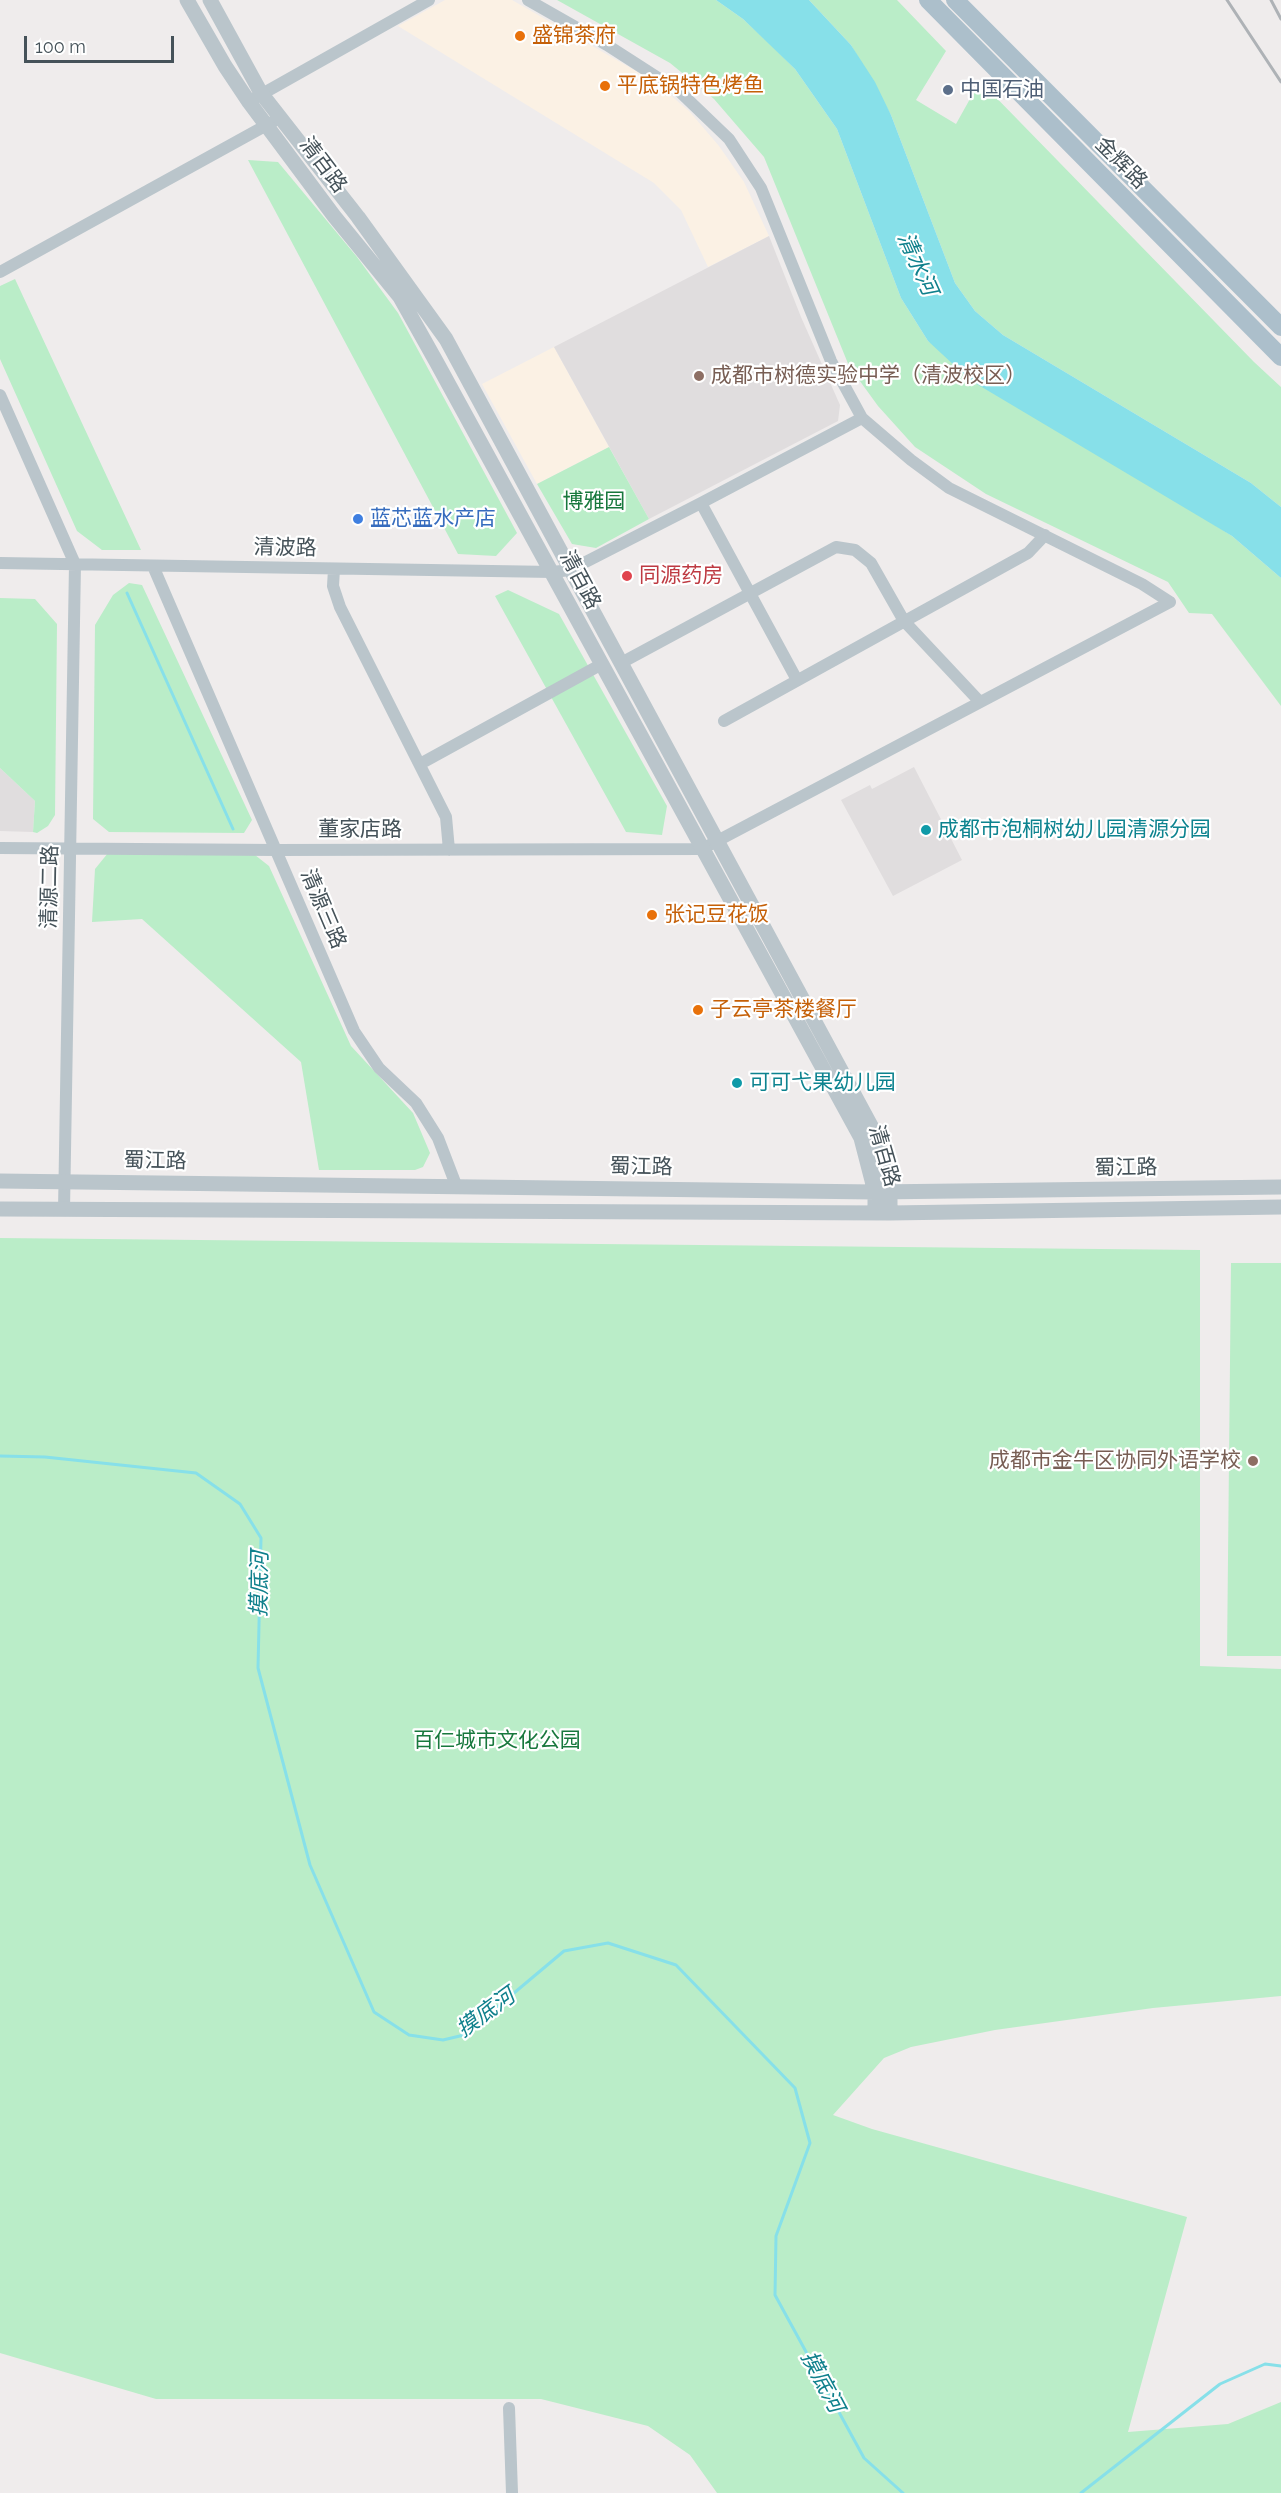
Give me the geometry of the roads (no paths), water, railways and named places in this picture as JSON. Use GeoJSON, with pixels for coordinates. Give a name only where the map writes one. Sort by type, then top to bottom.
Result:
{"type":"FeatureCollection","features":[{"type":"Feature","properties":{"kind":"main road","name":"金辉路"},"geometry":{"type":"LineString","coordinates":[[928,0],[1281,357]]}},
{"type":"Feature","properties":{"kind":"main road","name":"金辉路"},"geometry":{"type":"LineString","coordinates":[[955,0],[1281,327]]}},
{"type":"Feature","properties":{"kind":"street","name":"清百路"},"geometry":{"type":"LineString","coordinates":[[187,0],[225,66],[358,217],[446,339],[876,1135],[883,1212]]}},
{"type":"Feature","properties":{"kind":"street","name":"清百路"},"geometry":{"type":"LineString","coordinates":[[210,0],[255,98]]}},
{"type":"Feature","properties":{"kind":"street"},"geometry":{"type":"LineString","coordinates":[[255,98],[429,0]]}},
{"type":"Feature","properties":{"kind":"street"},"geometry":{"type":"LineString","coordinates":[[528,0],[607,45],[680,92],[729,139],[762,188],[831,361],[862,418],[911,460],[949,488],[1045,535],[1028,553],[724,721]]}},
{"type":"Feature","properties":{"kind":"street","name":"清百路"},"geometry":{"type":"LineString","coordinates":[[273,121],[334,216],[400,297],[553,572],[861,1138],[882,1192]]}},
{"type":"Feature","properties":{"kind":"street"},"geometry":{"type":"LineString","coordinates":[[0,272],[273,121]]}},
{"type":"Feature","properties":{"kind":"street"},"geometry":{"type":"LineString","coordinates":[[0,394],[75,564]]}},
{"type":"Feature","properties":{"kind":"street"},"geometry":{"type":"LineString","coordinates":[[570,570],[862,418]]}},
{"type":"Feature","properties":{"kind":"street"},"geometry":{"type":"LineString","coordinates":[[701,503],[797,680]]}},
{"type":"Feature","properties":{"kind":"street","name":"董家店路"},"geometry":{"type":"LineString","coordinates":[[0,848],[702,849],[1170,602],[1142,584],[1045,535]]}},
{"type":"Feature","properties":{"kind":"street"},"geometry":{"type":"LineString","coordinates":[[621,663],[836,548],[855,550],[871,563],[904,621],[981,702]]}},
{"type":"Feature","properties":{"kind":"street","name":"清波路"},"geometry":{"type":"LineString","coordinates":[[0,563],[553,572],[570,570]]}},
{"type":"Feature","properties":{"kind":"street","name":"清源二路"},"geometry":{"type":"LineString","coordinates":[[64,1210],[75,564]]}},
{"type":"Feature","properties":{"kind":"street","name":"清源三路"},"geometry":{"type":"LineString","coordinates":[[153,566],[354,1031],[379,1068],[416,1103],[438,1138],[456,1185]]}},
{"type":"Feature","properties":{"kind":"street"},"geometry":{"type":"LineString","coordinates":[[334,569],[333,586],[340,607],[446,817],[449,850]]}},
{"type":"Feature","properties":{"kind":"street"},"geometry":{"type":"LineString","coordinates":[[420,764],[602,664]]}},
{"type":"Feature","properties":{"kind":"street","name":"蜀江路"},"geometry":{"type":"LineString","coordinates":[[0,1181],[882,1192],[1281,1187]]}},
{"type":"Feature","properties":{"kind":"street","name":"蜀江路"},"geometry":{"type":"LineString","coordinates":[[0,1209],[883,1212],[1281,1207]]}},
{"type":"Feature","properties":{"kind":"street"},"geometry":{"type":"LineString","coordinates":[[509,2408],[512,2493]]}},
{"type":"Feature","properties":{"kind":"water","name":"清水河"},"geometry":{"type":"Polygon","coordinates":[[[716,0],[809,0],[851,45],[875,82],[891,115],[955,283],[975,311],[1003,335],[1251,483],[1281,507],[1281,578],[1232,536],[970,380],[928,341],[901,298],[837,129],[795,69],[743,19],[716,0]]]}},
{"type":"Feature","properties":{"kind":"waterway"},"geometry":{"type":"LineString","coordinates":[[127,593],[233,829]]}},
{"type":"Feature","properties":{"kind":"waterway","name":"摸底河"},"geometry":{"type":"LineString","coordinates":[[0,1456],[45,1457],[196,1473],[240,1504],[261,1538],[258,1668],[310,1865],[374,2012],[409,2035],[443,2040],[464,2035],[564,1951],[608,1943],[676,1965],[795,2088],[810,2143],[776,2236],[775,2295],[864,2458],[903,2493]]}},
{"type":"Feature","properties":{"kind":"waterway","name":"摸底河"},"geometry":{"type":"LineString","coordinates":[[1081,2493],[1220,2384],[1265,2364],[1281,2366]]}},
{"type":"Feature","properties":{"kind":"railway"},"geometry":{"type":"LineString","coordinates":[[1227,0],[1281,82]]}},
{"type":"Feature","properties":{"kind":"railway"},"geometry":{"type":"LineString","coordinates":[[1271,0],[1281,19]]}},
{"type":"Feature","properties":{"kind":"place","name":"盛锦茶府"},"geometry":{"type":"Point","coordinates":[520,36]}},
{"type":"Feature","properties":{"kind":"place","name":"平底锅特色烤鱼"},"geometry":{"type":"Point","coordinates":[605,86]}},
{"type":"Feature","properties":{"kind":"place","name":"中国石油"},"geometry":{"type":"Point","coordinates":[948,90]}},
{"type":"Feature","properties":{"kind":"place","name":"成都市树德实验中学（清波校区）"},"geometry":{"type":"Point","coordinates":[699,376]}},
{"type":"Feature","properties":{"kind":"place","name":"蓝芯蓝水产店"},"geometry":{"type":"Point","coordinates":[358,519]}},
{"type":"Feature","properties":{"kind":"place","name":"同源药房"},"geometry":{"type":"Point","coordinates":[627,576]}},
{"type":"Feature","properties":{"kind":"place","name":"成都市泡桐树幼儿园清源分园"},"geometry":{"type":"Point","coordinates":[926,830]}},
{"type":"Feature","properties":{"kind":"place","name":"张记豆花饭"},"geometry":{"type":"Point","coordinates":[652,915]}},
{"type":"Feature","properties":{"kind":"place","name":"子云亭茶楼餐厅"},"geometry":{"type":"Point","coordinates":[698,1010]}},
{"type":"Feature","properties":{"kind":"place","name":"可可弋果幼儿园"},"geometry":{"type":"Point","coordinates":[737,1083]}},
{"type":"Feature","properties":{"kind":"place","name":"成都市金牛区协同外语学校"},"geometry":{"type":"Point","coordinates":[1253,1461]}},
{"type":"Feature","properties":{"kind":"park label","name":"博雅园"},"geometry":{"type":"Point","coordinates":[594,502]}},
{"type":"Feature","properties":{"kind":"park label","name":"百仁城市文化公园"},"geometry":{"type":"Point","coordinates":[497,1741]}}]}
